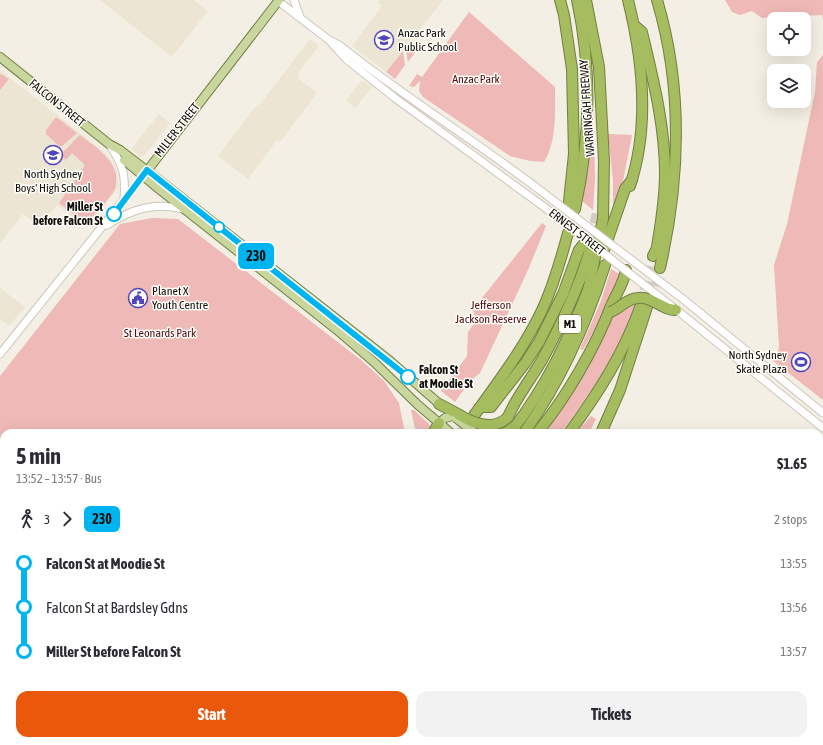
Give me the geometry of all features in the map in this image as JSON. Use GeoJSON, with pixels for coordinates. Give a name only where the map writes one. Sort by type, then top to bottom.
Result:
{"type":"FeatureCollection","features":[{"type":"Feature","properties":{"kind":"highway","name":"WARRINGAH FREEWAY"},"geometry":{"type":"LineString","coordinates":[[560,0],[564,14],[572,69],[574,154],[569,201],[575,209],[584,156],[587,106],[586,58],[577,0]]}},
{"type":"Feature","properties":{"kind":"highway","name":"WARRINGAH FREEWAY"},"geometry":{"type":"LineString","coordinates":[[510,420],[548,368],[568,328],[589,272],[601,210],[604,161],[598,67],[586,0]]}},
{"type":"Feature","properties":{"kind":"highway","name":"WARRINGAH FREEWAY"},"geometry":{"type":"LineString","coordinates":[[618,222],[632,180],[640,142],[642,108],[641,67],[628,0]]}},
{"type":"Feature","properties":{"kind":"highway","name":"WARRINGAH FREEWAY"},"geometry":{"type":"LineString","coordinates":[[634,25],[642,32],[658,100],[662,129],[665,183],[656,263],[670,213],[675,156],[675,108],[672,73],[666,34],[657,0]]}},
{"type":"Feature","properties":{"kind":"highway","name":"WARRINGAH FREEWAY"},"geometry":{"type":"LineString","coordinates":[[513,429],[552,370],[575,324],[625,189],[632,180]]}},
{"type":"Feature","properties":{"kind":"highway","name":"WARRINGAH FREEWAY"},"geometry":{"type":"LineString","coordinates":[[588,291],[603,219],[601,210]]}},
{"type":"Feature","properties":{"kind":"highway","name":"M1"},"geometry":{"type":"LineString","coordinates":[[473,417],[520,350],[542,309],[556,277],[568,233]]}},
{"type":"Feature","properties":{"kind":"highway"},"geometry":{"type":"LineString","coordinates":[[480,407],[491,407],[530,356],[548,326],[576,258],[582,245],[587,240]]}},
{"type":"Feature","properties":{"kind":"highway"},"geometry":{"type":"LineString","coordinates":[[505,429],[574,298],[589,253]]}},
{"type":"Feature","properties":{"kind":"highway","name":"M1"},"geometry":{"type":"LineString","coordinates":[[527,429],[547,397],[568,358],[590,307],[605,265]]}},
{"type":"Feature","properties":{"kind":"highway"},"geometry":{"type":"LineString","coordinates":[[540,429],[579,370],[609,313],[626,270]]}},
{"type":"Feature","properties":{"kind":"highway"},"geometry":{"type":"LineString","coordinates":[[609,313],[627,301],[638,298],[656,301],[669,310],[677,310]]}},
{"type":"Feature","properties":{"kind":"highway"},"geometry":{"type":"LineString","coordinates":[[572,429],[596,396],[647,305],[645,316],[620,390],[602,429]]}},
{"type":"Feature","properties":{"kind":"highway"},"geometry":{"type":"LineString","coordinates":[[439,404],[456,416],[476,423],[487,425],[510,420]]}},
{"type":"Feature","properties":{"kind":"main road","name":"ERNEST STREET"},"geometry":{"type":"LineString","coordinates":[[278,0],[329,40],[346,59],[395,98],[551,212],[677,310],[823,428]]}},
{"type":"Feature","properties":{"kind":"main road","name":"MILLER STREET"},"geometry":{"type":"LineString","coordinates":[[0,354],[124,200],[278,0]]}},
{"type":"Feature","properties":{"kind":"main road"},"geometry":{"type":"LineString","coordinates":[[294,0],[297,11],[303,20]]}},
{"type":"Feature","properties":{"kind":"main road","name":"ERNEST STREET"},"geometry":{"type":"LineString","coordinates":[[329,40],[339,45],[378,76],[499,159],[682,299],[733,342],[823,413]]}},
{"type":"Feature","properties":{"kind":"main road","name":"FALCON STREET"},"geometry":{"type":"LineString","coordinates":[[0,57],[145,173],[389,360],[439,404]]}},
{"type":"Feature","properties":{"kind":"main road"},"geometry":{"type":"LineString","coordinates":[[112,146],[120,161],[124,173],[124,200]]}},
{"type":"Feature","properties":{"kind":"main road","name":"FALCON STREET"},"geometry":{"type":"LineString","coordinates":[[145,173],[186,210],[348,339],[445,429]]}},
{"type":"Feature","properties":{"kind":"main road"},"geometry":{"type":"LineString","coordinates":[[101,228],[124,215],[154,205],[186,210]]}},
{"type":"Feature","properties":{"kind":"main road"},"geometry":{"type":"LineString","coordinates":[[587,240],[594,238],[607,241],[623,259],[626,270]]}},
{"type":"Feature","properties":{"kind":"main road"},"geometry":{"type":"LineString","coordinates":[[726,350],[733,342]]}},
{"type":"Feature","properties":{"kind":"main road"},"geometry":{"type":"LineString","coordinates":[[802,410],[823,424]]}},
{"type":"Feature","properties":{"kind":"main road"},"geometry":{"type":"LineString","coordinates":[[445,429],[445,418],[456,416],[470,429]]}},
{"type":"Feature","properties":{"kind":"shaded area"},"geometry":{"type":"Polygon","coordinates":[[[100,0],[194,0],[208,11],[172,57],[100,0]]]}},
{"type":"Feature","properties":{"kind":"shaded area","name":"Anzac Park Public School"},"geometry":{"type":"Polygon","coordinates":[[[380,0],[443,0],[386,72],[352,46],[382,6],[378,3],[380,0]]]}},
{"type":"Feature","properties":{"kind":"shaded area"},"geometry":{"type":"Polygon","coordinates":[[[310,39],[319,46],[298,73],[299,79],[317,93],[280,142],[277,140],[248,179],[218,156],[310,39]]]}},
{"type":"Feature","properties":{"kind":"shaded area","name":"North Sydney Boys' High School"},"geometry":{"type":"Polygon","coordinates":[[[0,70],[104,152],[113,163],[117,171],[119,187],[87,228],[57,205],[40,226],[23,214],[0,243],[0,70]]]}},
{"type":"Feature","properties":{"kind":"shaded area"},"geometry":{"type":"Polygon","coordinates":[[[362,80],[372,87],[355,108],[346,100],[362,80]]]}},
{"type":"Feature","properties":{"kind":"shaded area"},"geometry":{"type":"Polygon","coordinates":[[[159,114],[170,123],[144,156],[141,157],[131,149],[159,114]]]}},
{"type":"Feature","properties":{"kind":"shaded area"},"geometry":{"type":"Polygon","coordinates":[[[0,288],[25,307],[9,326],[0,319],[0,288]]]}},
{"type":"Feature","properties":{"kind":"green space"},"geometry":{"type":"Polygon","coordinates":[[[725,0],[823,0],[823,20],[822,15],[811,16],[811,12],[767,12],[767,18],[762,18],[752,11],[740,15],[732,12],[725,0]]]}},
{"type":"Feature","properties":{"kind":"green space","name":"Anzac Park"},"geometry":{"type":"Polygon","coordinates":[[[469,12],[555,87],[553,136],[544,162],[530,161],[510,156],[423,97],[419,91],[420,81],[414,87],[409,86],[417,74],[422,77],[469,12]]]}},
{"type":"Feature","properties":{"kind":"green space"},"geometry":{"type":"Polygon","coordinates":[[[409,45],[416,51],[408,62],[406,50],[409,45]]]}},
{"type":"Feature","properties":{"kind":"green space"},"geometry":{"type":"Polygon","coordinates":[[[403,51],[405,65],[395,79],[386,72],[403,51]]]}},
{"type":"Feature","properties":{"kind":"green space"},"geometry":{"type":"Polygon","coordinates":[[[823,55],[823,400],[772,360],[778,352],[779,347],[774,265],[787,224],[815,92],[817,62],[823,55]]]}},
{"type":"Feature","properties":{"kind":"green space"},"geometry":{"type":"Polygon","coordinates":[[[1,74],[9,79],[0,90],[0,75],[1,74]]]}},
{"type":"Feature","properties":{"kind":"green space"},"geometry":{"type":"Polygon","coordinates":[[[56,117],[77,133],[62,146],[59,146],[46,134],[46,130],[56,117]]]}},
{"type":"Feature","properties":{"kind":"green space"},"geometry":{"type":"Polygon","coordinates":[[[592,131],[594,131],[595,180],[593,210],[582,201],[592,131]]]}},
{"type":"Feature","properties":{"kind":"green space"},"geometry":{"type":"Polygon","coordinates":[[[608,134],[632,135],[623,181],[615,205],[613,204],[613,181],[608,134]]]}},
{"type":"Feature","properties":{"kind":"green space"},"geometry":{"type":"Polygon","coordinates":[[[80,135],[100,150],[111,163],[115,171],[116,179],[115,188],[107,201],[86,224],[59,203],[85,165],[72,153],[66,160],[60,155],[80,135]]]}},
{"type":"Feature","properties":{"kind":"green space","name":"St Leonards Park"},"geometry":{"type":"Polygon","coordinates":[[[152,218],[178,219],[361,360],[384,381],[399,403],[404,429],[0,429],[0,376],[120,224],[152,218]]]}},
{"type":"Feature","properties":{"kind":"green space","name":"Jefferson Jackson Reserve"},"geometry":{"type":"Polygon","coordinates":[[[542,223],[546,226],[528,270],[480,373],[470,381],[455,402],[441,391],[467,356],[468,332],[473,325],[475,317],[473,309],[542,223]]]}},
{"type":"Feature","properties":{"kind":"green space"},"geometry":{"type":"Polygon","coordinates":[[[611,269],[621,275],[610,301],[583,350],[580,349],[601,301],[611,269]]]}},
{"type":"Feature","properties":{"kind":"green space"},"geometry":{"type":"Polygon","coordinates":[[[636,304],[630,321],[613,355],[583,403],[564,429],[548,429],[580,380],[608,323],[617,312],[636,304]]]}},
{"type":"Feature","properties":{"kind":"green space"},"geometry":{"type":"Polygon","coordinates":[[[411,410],[414,410],[429,424],[430,427],[428,429],[415,429],[411,410]]]}},
{"type":"Feature","properties":{"kind":"green space"},"geometry":{"type":"Polygon","coordinates":[[[591,416],[596,419],[591,429],[580,429],[591,416]]]}},
{"type":"Feature","properties":{"kind":"tunnel"},"geometry":{"type":"LineString","coordinates":[[589,253],[597,212]]}},
{"type":"Feature","properties":{"kind":"tunnel"},"geometry":{"type":"LineString","coordinates":[[641,305],[653,256]]}},
{"type":"Feature","properties":{"kind":"tunnel"},"geometry":{"type":"LineString","coordinates":[[652,301],[660,268]]}},
{"type":"Feature","properties":{"kind":"tunnel"},"geometry":{"type":"LineString","coordinates":[[463,429],[471,419]]}},
{"type":"Feature","properties":{"kind":"bus line","name":"230"},"geometry":{"type":"LineString","coordinates":[[114,214],[147,170],[389,360],[408,377]]}},
{"type":"Feature","properties":{"kind":"place","name":"Anzac Park Public School"},"geometry":{"type":"Point","coordinates":[384,40]}},
{"type":"Feature","properties":{"kind":"place","name":"North Sydney Boys' High School"},"geometry":{"type":"Point","coordinates":[53,155]}},
{"type":"Feature","properties":{"kind":"place","name":"Miller St before Falcon St"},"geometry":{"type":"Point","coordinates":[114,214]}},
{"type":"Feature","properties":{"kind":"place","name":"Planet X Youth Centre"},"geometry":{"type":"Point","coordinates":[138,298]}},
{"type":"Feature","properties":{"kind":"place","name":"North Sydney Skate Plaza"},"geometry":{"type":"Point","coordinates":[801,362]}},
{"type":"Feature","properties":{"kind":"place","name":"Falcon St at Moodie St"},"geometry":{"type":"Point","coordinates":[408,377]}}]}
